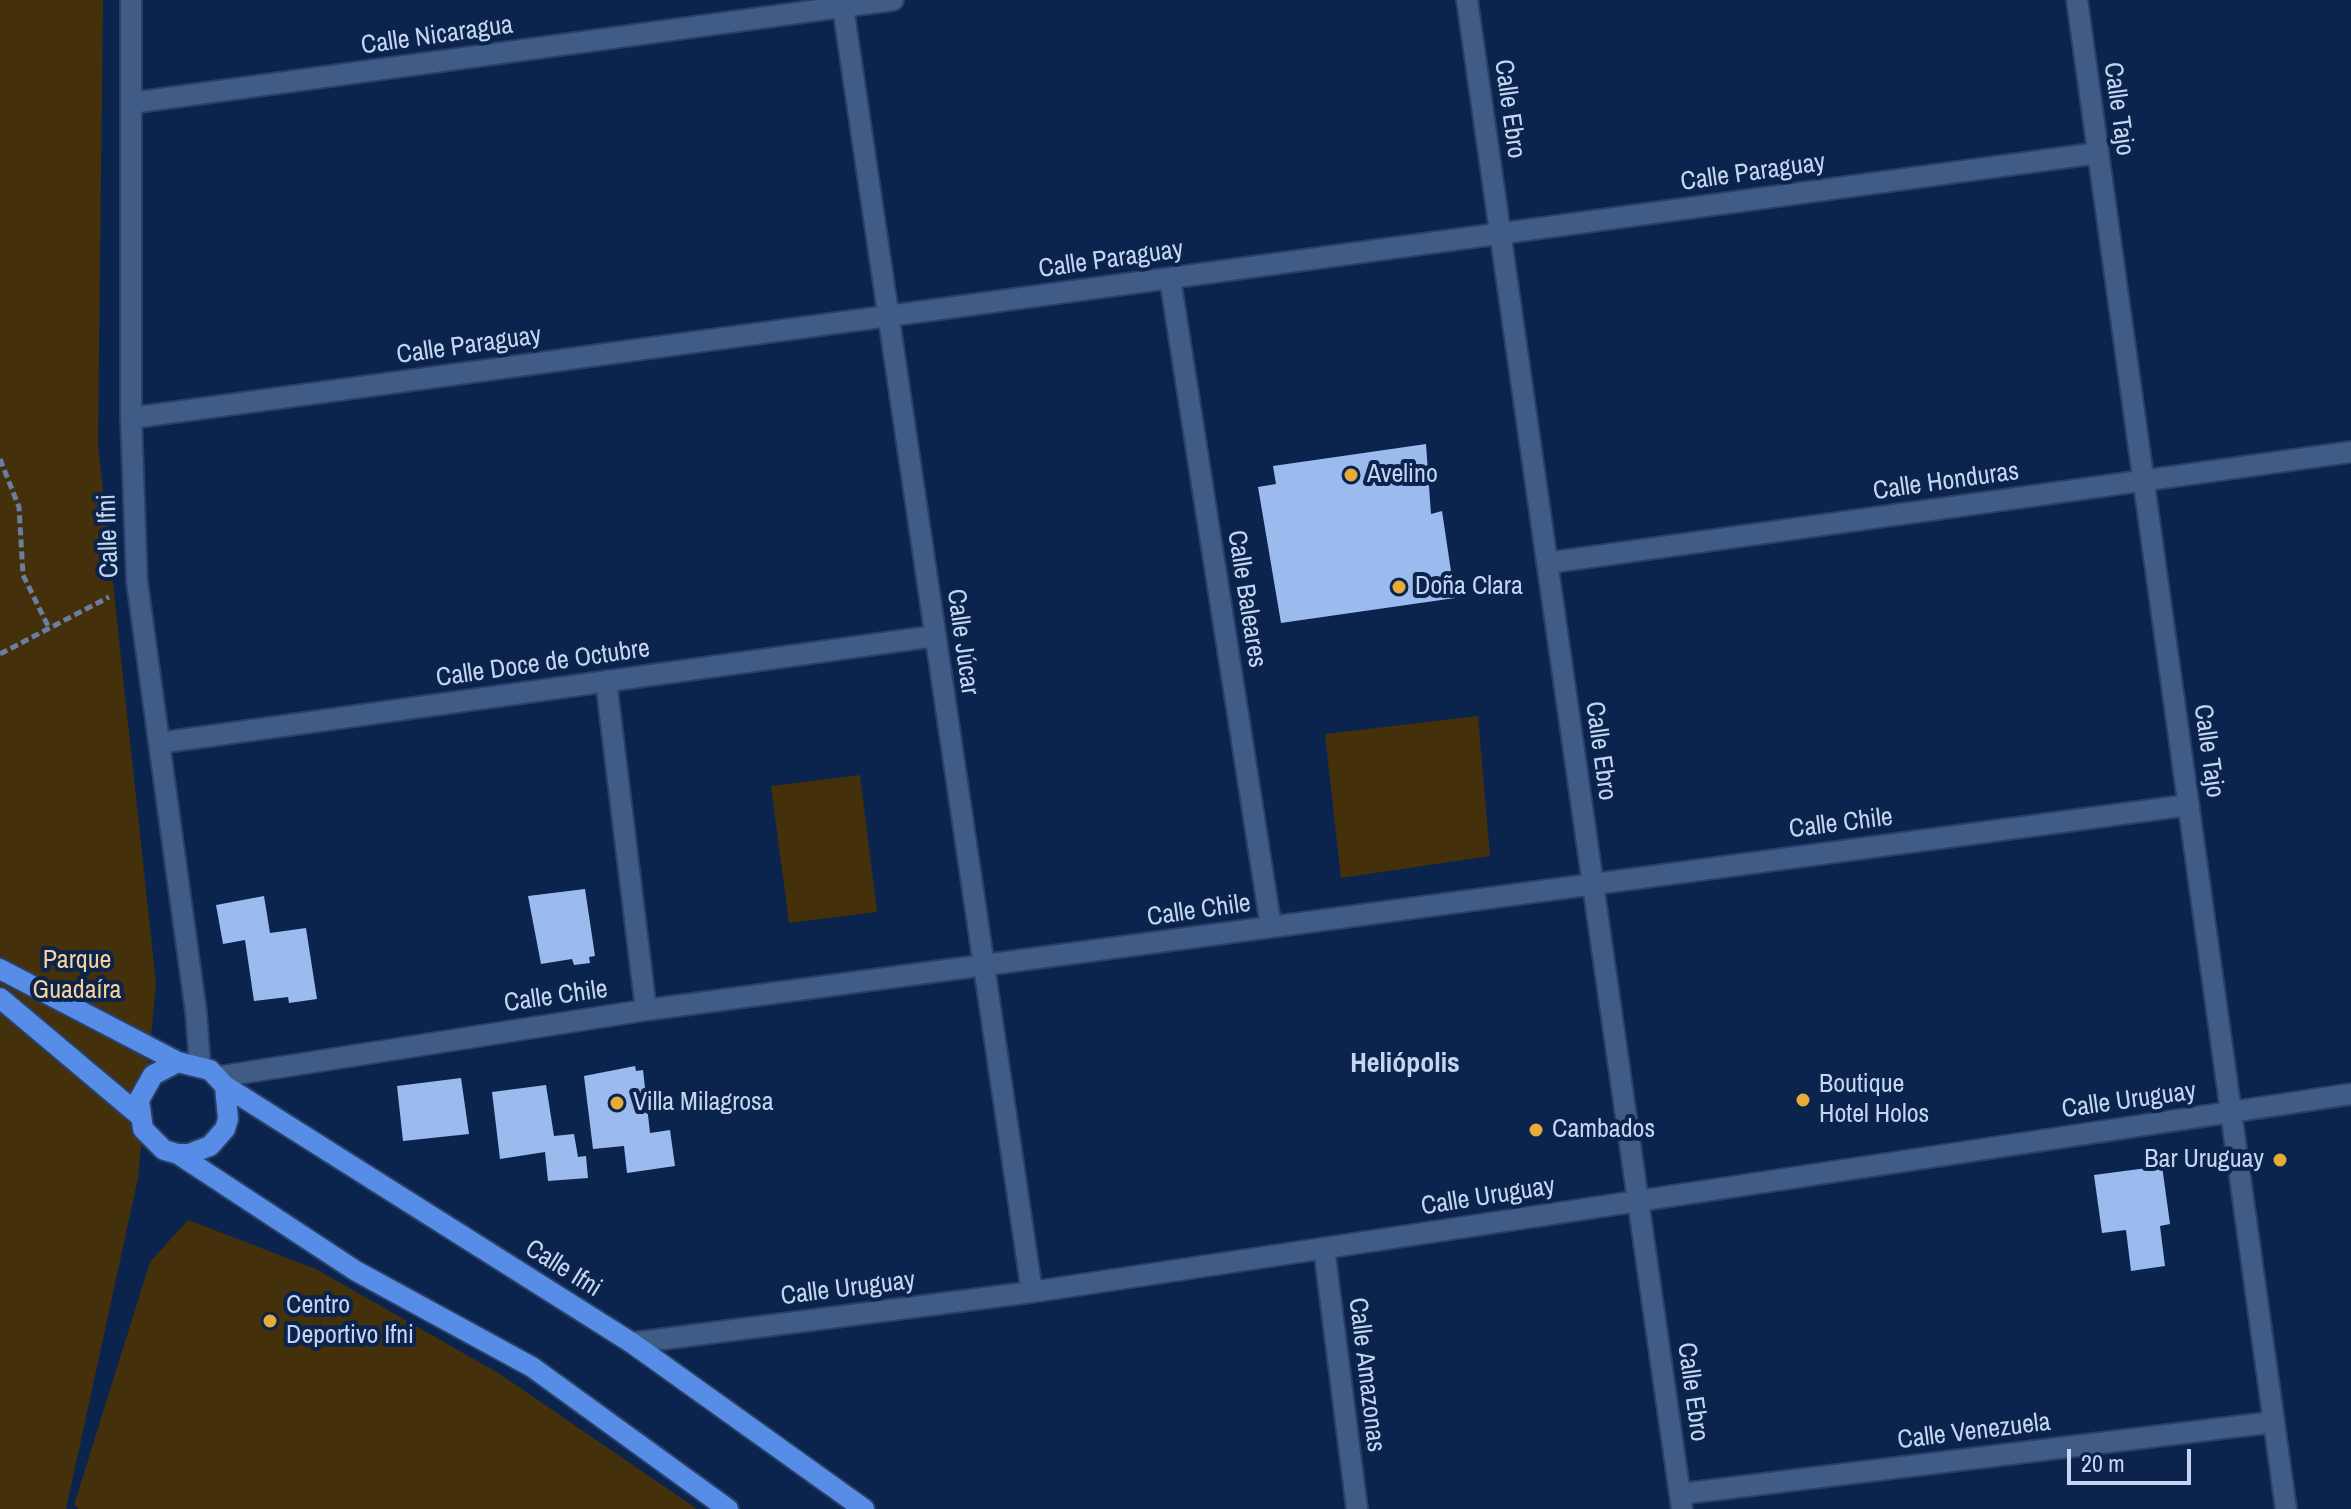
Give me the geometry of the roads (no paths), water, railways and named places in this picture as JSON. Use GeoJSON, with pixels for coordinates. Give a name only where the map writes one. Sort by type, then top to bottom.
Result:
{"type":"FeatureCollection","features":[{"type":"Feature","properties":{"kind":"main road"},"geometry":{"type":"LineString","coordinates":[[0,969],[178,1062],[214,1076],[230,1108],[225,1129],[210,1146],[189,1154],[178,1154]]}},
{"type":"Feature","properties":{"kind":"main road"},"geometry":{"type":"LineString","coordinates":[[0,998],[139,1115],[152,1141],[178,1154],[356,1271],[532,1367],[728,1509]]}},
{"type":"Feature","properties":{"kind":"main road"},"geometry":{"type":"LineString","coordinates":[[139,1115],[144,1086],[153,1075],[178,1062]]}},
{"type":"Feature","properties":{"kind":"main road","name":"Calle Ifni"},"geometry":{"type":"LineString","coordinates":[[214,1076],[632,1343],[864,1509]]}},
{"type":"Feature","properties":{"kind":"street","name":"Calle Ifni"},"geometry":{"type":"LineString","coordinates":[[131,0],[131,418],[137,582],[159,743],[214,1076]]}},
{"type":"Feature","properties":{"kind":"street","name":"Calle Nicaragua"},"geometry":{"type":"LineString","coordinates":[[131,103],[842,4],[893,0]]}},
{"type":"Feature","properties":{"kind":"street","name":"Calle Ebro"},"geometry":{"type":"LineString","coordinates":[[1467,0],[1681,1502]]}},
{"type":"Feature","properties":{"kind":"street","name":"Calle Tajo"},"geometry":{"type":"LineString","coordinates":[[2077,0],[2286,1509]]}},
{"type":"Feature","properties":{"kind":"street","name":"Calle Júcar"},"geometry":{"type":"LineString","coordinates":[[842,4],[1032,1292]]}},
{"type":"Feature","properties":{"kind":"street","name":"Calle Paraguay"},"geometry":{"type":"LineString","coordinates":[[131,418],[2098,153]]}},
{"type":"Feature","properties":{"kind":"street","name":"Calle Baleares"},"geometry":{"type":"LineString","coordinates":[[1170,278],[1271,927]]}},
{"type":"Feature","properties":{"kind":"street","name":"Calle Honduras"},"geometry":{"type":"LineString","coordinates":[[1547,563],[2351,452]]}},
{"type":"Feature","properties":{"kind":"street","name":"Calle Doce de Octubre"},"geometry":{"type":"LineString","coordinates":[[159,743],[935,636]]}},
{"type":"Feature","properties":{"kind":"street"},"geometry":{"type":"LineString","coordinates":[[606,681],[646,1010]]}},
{"type":"Feature","properties":{"kind":"street","name":"Calle Chile"},"geometry":{"type":"LineString","coordinates":[[214,1076],[646,1010],[2189,805]]}},
{"type":"Feature","properties":{"kind":"street","name":"Calle Uruguay"},"geometry":{"type":"LineString","coordinates":[[632,1343],[1032,1292],[2351,1094]]}},
{"type":"Feature","properties":{"kind":"street","name":"Calle Amazonas"},"geometry":{"type":"LineString","coordinates":[[1324,1248],[1357,1509]]}},
{"type":"Feature","properties":{"kind":"street","name":"Calle Venezuela"},"geometry":{"type":"LineString","coordinates":[[1681,1502],[2274,1422]]}},
{"type":"Feature","properties":{"kind":"place","name":"Avelino"},"geometry":{"type":"Point","coordinates":[1351,475]}},
{"type":"Feature","properties":{"kind":"place","name":"Doña Clara"},"geometry":{"type":"Point","coordinates":[1399,587]}},
{"type":"Feature","properties":{"kind":"place","name":"Boutique Hotel Holos"},"geometry":{"type":"Point","coordinates":[1803,1100]}},
{"type":"Feature","properties":{"kind":"place","name":"Villa Milagrosa"},"geometry":{"type":"Point","coordinates":[617,1103]}},
{"type":"Feature","properties":{"kind":"place","name":"Cambados"},"geometry":{"type":"Point","coordinates":[1536,1130]}},
{"type":"Feature","properties":{"kind":"place","name":"Bar Uruguay"},"geometry":{"type":"Point","coordinates":[2280,1160]}},
{"type":"Feature","properties":{"kind":"place","name":"Centro Deportivo Ifni"},"geometry":{"type":"Point","coordinates":[270,1321]}},
{"type":"Feature","properties":{"kind":"district","name":"Heliópolis"},"geometry":{"type":"Point","coordinates":[1405,1064]}},
{"type":"Feature","properties":{"kind":"park label","name":"Parque Guadaíra"},"geometry":{"type":"Point","coordinates":[77,976]}}]}
